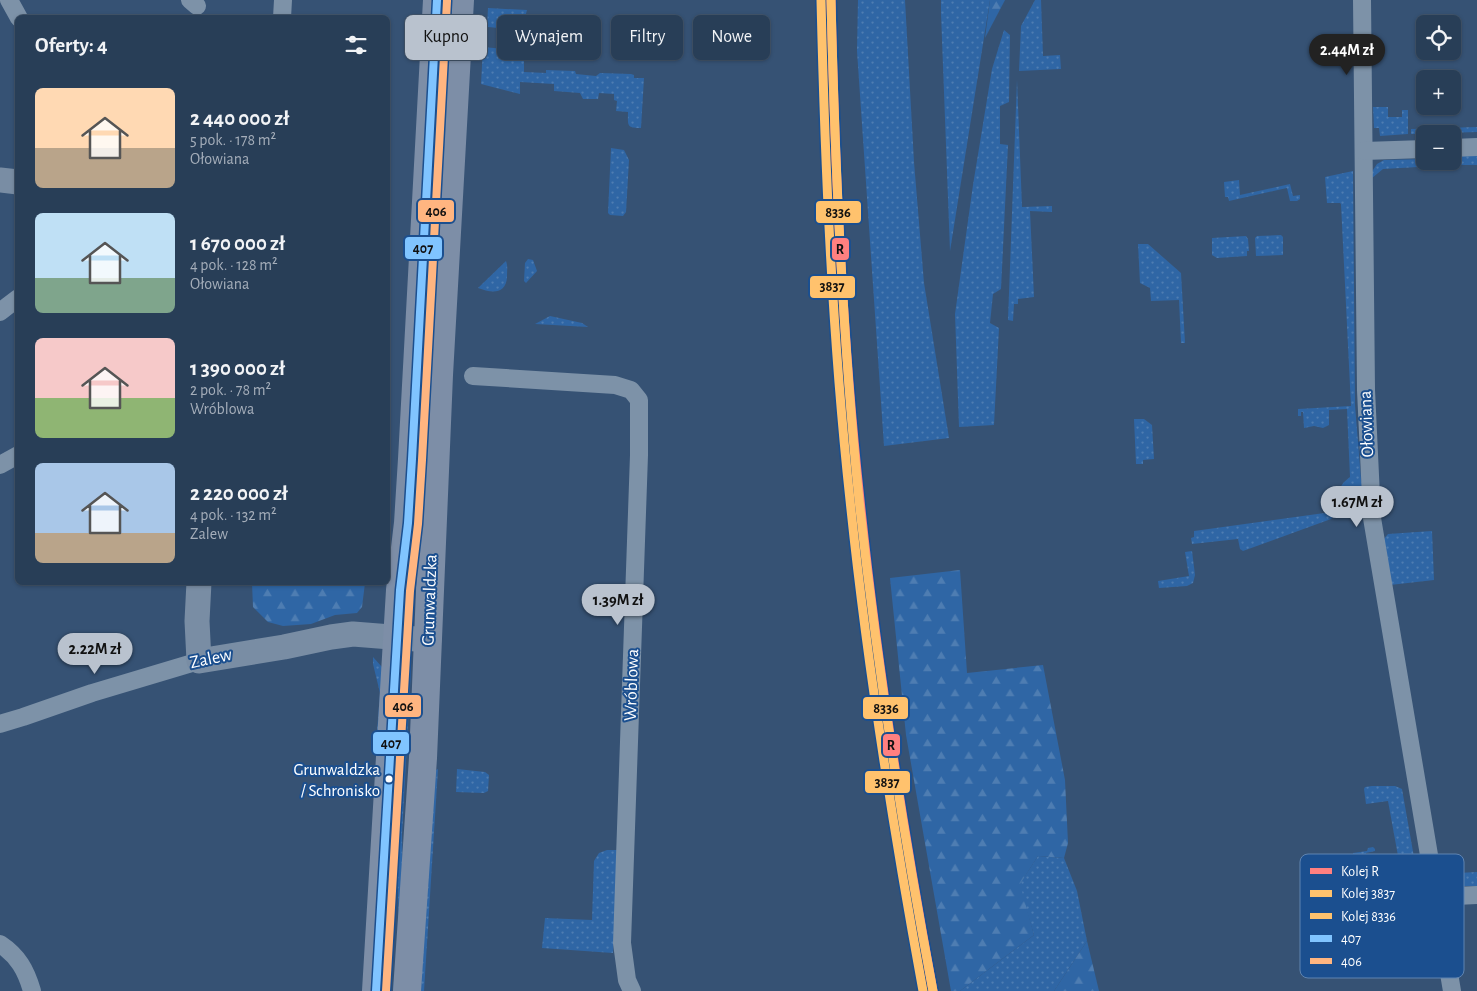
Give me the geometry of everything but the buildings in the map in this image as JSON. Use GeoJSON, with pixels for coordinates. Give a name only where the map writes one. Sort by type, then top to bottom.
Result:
{"type":"FeatureCollection","features":[{"type":"Feature","properties":{"kind":"main road","name":"Grunwaldzka"},"geometry":{"type":"LineString","coordinates":[[376,991],[398,637],[411,468],[437,0]]}},
{"type":"Feature","properties":{"kind":"main road","name":"Grunwaldzka"},"geometry":{"type":"LineString","coordinates":[[407,991],[414,911],[429,640],[439,375],[460,0]]}},
{"type":"Feature","properties":{"kind":"street"},"geometry":{"type":"LineString","coordinates":[[8,0],[17,15]]}},
{"type":"Feature","properties":{"kind":"street"},"geometry":{"type":"LineString","coordinates":[[282,15],[283,0]]}},
{"type":"Feature","properties":{"kind":"street","name":"Ołowiana"},"geometry":{"type":"LineString","coordinates":[[1362,0],[1366,390],[1372,518],[1428,854]]}},
{"type":"Feature","properties":{"kind":"street"},"geometry":{"type":"LineString","coordinates":[[1461,148],[1477,147]]}},
{"type":"Feature","properties":{"kind":"street"},"geometry":{"type":"LineString","coordinates":[[1364,151],[1416,149]]}},
{"type":"Feature","properties":{"kind":"street"},"geometry":{"type":"LineString","coordinates":[[0,180],[15,182]]}},
{"type":"Feature","properties":{"kind":"street"},"geometry":{"type":"LineString","coordinates":[[0,312],[15,300]]}},
{"type":"Feature","properties":{"kind":"street","name":"Wróblowa"},"geometry":{"type":"LineString","coordinates":[[473,376],[615,385],[631,390],[639,400],[638,493],[622,943],[627,980],[632,991]]}},
{"type":"Feature","properties":{"kind":"street"},"geometry":{"type":"LineString","coordinates":[[0,465],[15,457]]}},
{"type":"Feature","properties":{"kind":"street"},"geometry":{"type":"LineString","coordinates":[[199,585],[196,621],[199,661]]}},
{"type":"Feature","properties":{"kind":"street","name":"Zalew"},"geometry":{"type":"LineString","coordinates":[[0,724],[92,693],[199,661],[331,637],[367,634],[429,640]]}},
{"type":"Feature","properties":{"kind":"street"},"geometry":{"type":"LineString","coordinates":[[1464,896],[1477,895]]}},
{"type":"Feature","properties":{"kind":"street"},"geometry":{"type":"LineString","coordinates":[[0,944],[12,953],[22,965],[32,991]]}},
{"type":"Feature","properties":{"kind":"street","name":"Ołowiana"},"geometry":{"type":"LineString","coordinates":[[1450,978],[1452,991]]}},
{"type":"Feature","properties":{"kind":"green space"},"geometry":{"type":"Polygon","coordinates":[[[858,0],[905,0],[914,162],[924,283],[949,438],[884,446],[857,51],[858,0]]]}},
{"type":"Feature","properties":{"kind":"green space"},"geometry":{"type":"Polygon","coordinates":[[[941,0],[990,0],[950,251],[941,13],[941,0]]]}},
{"type":"Feature","properties":{"kind":"green space"},"geometry":{"type":"Polygon","coordinates":[[[990,0],[1005,0],[985,38],[990,0]]]}},
{"type":"Feature","properties":{"kind":"green space"},"geometry":{"type":"Polygon","coordinates":[[[1035,0],[1041,0],[1043,56],[1060,55],[1061,69],[1019,71],[1021,26],[1035,0]]]}},
{"type":"Feature","properties":{"kind":"green space"},"geometry":{"type":"Polygon","coordinates":[[[488,8],[527,10],[526,15],[497,15],[497,28],[487,27],[488,8]]]}},
{"type":"Feature","properties":{"kind":"green space"},"geometry":{"type":"Polygon","coordinates":[[[1004,30],[1010,35],[1009,102],[1000,106],[1000,144],[1008,145],[1001,289],[993,294],[990,323],[999,328],[994,425],[959,427],[955,314],[992,69],[1004,30]]]}},
{"type":"Feature","properties":{"kind":"green space"},"geometry":{"type":"Polygon","coordinates":[[[487,47],[497,48],[497,60],[524,60],[524,72],[546,73],[546,70],[575,71],[576,74],[596,76],[600,73],[631,74],[634,75],[634,78],[644,78],[641,128],[629,125],[628,112],[616,111],[617,101],[614,100],[614,94],[599,93],[598,99],[583,99],[580,93],[554,91],[554,84],[520,82],[520,94],[481,84],[482,60],[487,60],[487,47]]]}},
{"type":"Feature","properties":{"kind":"green space"},"geometry":{"type":"Polygon","coordinates":[[[1017,80],[1022,207],[1052,206],[1052,212],[1030,211],[1034,297],[1018,299],[1018,304],[1014,304],[1013,321],[1008,320],[1017,80]]]}},
{"type":"Feature","properties":{"kind":"green space"},"geometry":{"type":"Polygon","coordinates":[[[1373,107],[1388,107],[1388,117],[1402,117],[1402,110],[1408,110],[1408,134],[1380,136],[1379,128],[1374,128],[1373,107]]]}},
{"type":"Feature","properties":{"kind":"green space"},"geometry":{"type":"Polygon","coordinates":[[[1461,127],[1477,127],[1477,132],[1461,132],[1461,127]]]}},
{"type":"Feature","properties":{"kind":"green space"},"geometry":{"type":"Polygon","coordinates":[[[1411,129],[1416,129],[1416,134],[1411,134],[1411,129]]]}},
{"type":"Feature","properties":{"kind":"green space"},"geometry":{"type":"Polygon","coordinates":[[[611,148],[624,150],[629,160],[626,212],[623,216],[610,215],[608,213],[611,148]]]}},
{"type":"Feature","properties":{"kind":"green space"},"geometry":{"type":"Polygon","coordinates":[[[1477,155],[1477,165],[1461,165],[1461,156],[1477,155]]]}},
{"type":"Feature","properties":{"kind":"green space"},"geometry":{"type":"Polygon","coordinates":[[[1416,159],[1416,167],[1383,169],[1372,178],[1371,173],[1377,164],[1384,160],[1416,159]]]}},
{"type":"Feature","properties":{"kind":"green space"},"geometry":{"type":"Polygon","coordinates":[[[1353,171],[1355,405],[1363,486],[1358,493],[1347,497],[1341,495],[1340,489],[1342,484],[1350,477],[1347,409],[1329,410],[1329,425],[1323,428],[1314,426],[1304,428],[1303,412],[1301,412],[1301,416],[1298,416],[1298,409],[1351,406],[1341,204],[1327,203],[1325,177],[1353,171]]]}},
{"type":"Feature","properties":{"kind":"green space"},"geometry":{"type":"Polygon","coordinates":[[[1239,180],[1240,195],[1290,184],[1293,196],[1300,195],[1300,199],[1290,201],[1287,188],[1229,201],[1228,197],[1225,197],[1224,182],[1239,180]]]}},
{"type":"Feature","properties":{"kind":"green space"},"geometry":{"type":"Polygon","coordinates":[[[1281,235],[1283,237],[1283,255],[1256,256],[1255,238],[1257,236],[1281,235]]]}},
{"type":"Feature","properties":{"kind":"green space"},"geometry":{"type":"Polygon","coordinates":[[[1246,236],[1249,251],[1247,251],[1247,256],[1217,258],[1212,255],[1212,238],[1246,236]]]}},
{"type":"Feature","properties":{"kind":"green space"},"geometry":{"type":"Polygon","coordinates":[[[1138,244],[1148,244],[1181,273],[1185,343],[1181,343],[1179,300],[1151,301],[1150,288],[1140,283],[1138,244]]]}},
{"type":"Feature","properties":{"kind":"green space"},"geometry":{"type":"Polygon","coordinates":[[[528,259],[533,260],[537,271],[526,283],[524,281],[525,263],[528,259]]]}},
{"type":"Feature","properties":{"kind":"green space"},"geometry":{"type":"Polygon","coordinates":[[[506,261],[506,283],[501,290],[488,291],[478,288],[506,261]]]}},
{"type":"Feature","properties":{"kind":"green space"},"geometry":{"type":"Polygon","coordinates":[[[550,316],[582,323],[588,327],[535,324],[550,316]]]}},
{"type":"Feature","properties":{"kind":"green space"},"geometry":{"type":"Polygon","coordinates":[[[1134,419],[1144,419],[1152,425],[1154,459],[1143,460],[1143,464],[1136,464],[1134,419]]]}},
{"type":"Feature","properties":{"kind":"green space"},"geometry":{"type":"Polygon","coordinates":[[[1339,511],[1331,519],[1243,551],[1240,549],[1238,539],[1192,544],[1191,538],[1194,537],[1194,531],[1339,511]]]}},
{"type":"Feature","properties":{"kind":"green space"},"geometry":{"type":"Polygon","coordinates":[[[1432,531],[1434,580],[1390,585],[1383,540],[1388,534],[1432,531]]]}},
{"type":"Feature","properties":{"kind":"green space"},"geometry":{"type":"Polygon","coordinates":[[[1192,551],[1195,575],[1193,583],[1187,586],[1159,588],[1158,581],[1189,576],[1185,552],[1192,551]]]}},
{"type":"Feature","properties":{"kind":"green space"},"geometry":{"type":"Polygon","coordinates":[[[960,570],[967,673],[1043,665],[1065,780],[1068,843],[1064,858],[1038,856],[1020,884],[1034,935],[960,991],[951,991],[906,735],[890,578],[960,570]]]}},
{"type":"Feature","properties":{"kind":"green space"},"geometry":{"type":"Polygon","coordinates":[[[252,585],[365,585],[362,607],[357,613],[335,615],[311,624],[283,626],[268,622],[253,607],[252,585]]]}},
{"type":"Feature","properties":{"kind":"green space"},"geometry":{"type":"Polygon","coordinates":[[[373,657],[382,667],[378,744],[376,744],[380,693],[373,657]]]}},
{"type":"Feature","properties":{"kind":"green space"},"geometry":{"type":"Polygon","coordinates":[[[409,657],[411,670],[402,834],[404,921],[400,991],[393,991],[399,929],[396,829],[409,657]]]}},
{"type":"Feature","properties":{"kind":"green space"},"geometry":{"type":"Polygon","coordinates":[[[438,769],[424,991],[417,991],[434,771],[438,769]]]}},
{"type":"Feature","properties":{"kind":"green space"},"geometry":{"type":"Polygon","coordinates":[[[457,769],[485,772],[489,775],[488,791],[484,793],[456,792],[457,769]]]}},
{"type":"Feature","properties":{"kind":"green space"},"geometry":{"type":"Polygon","coordinates":[[[1395,786],[1402,789],[1413,854],[1398,854],[1388,801],[1366,804],[1365,787],[1395,786]]]}},
{"type":"Feature","properties":{"kind":"green space"},"geometry":{"type":"Polygon","coordinates":[[[1373,847],[1375,851],[1366,854],[1353,854],[1367,851],[1368,848],[1373,847]]]}},
{"type":"Feature","properties":{"kind":"green space"},"geometry":{"type":"Polygon","coordinates":[[[607,850],[618,850],[613,953],[542,948],[545,918],[592,920],[594,861],[599,853],[607,850]]]}},
{"type":"Feature","properties":{"kind":"green space"},"geometry":{"type":"Polygon","coordinates":[[[1038,856],[1064,858],[1077,891],[1087,941],[1054,991],[960,991],[1034,935],[1019,885],[1038,856]]]}},
{"type":"Feature","properties":{"kind":"green space"},"geometry":{"type":"Polygon","coordinates":[[[1477,872],[1477,886],[1464,886],[1464,873],[1477,872]]]}},
{"type":"Feature","properties":{"kind":"green space"},"geometry":{"type":"Polygon","coordinates":[[[1087,941],[1099,991],[1054,991],[1087,941]]]}},
{"type":"Feature","properties":{"kind":"rail line","name":"3837"},"geometry":{"type":"LineString","coordinates":[[821,0],[830,250],[838,375],[850,500],[864,623],[882,746],[901,869],[923,991]]}},
{"type":"Feature","properties":{"kind":"rail line","name":"R"},"geometry":{"type":"LineString","coordinates":[[831,0],[840,250],[848,375],[860,500],[874,623],[892,746],[911,869],[933,991]]}},
{"type":"Feature","properties":{"kind":"rail line","name":"8336"},"geometry":{"type":"LineString","coordinates":[[831,0],[840,250],[859,500],[891,746],[933,991]]}},
{"type":"Feature","properties":{"kind":"transit line","name":"407"},"geometry":{"type":"LineString","coordinates":[[376,991],[400,590],[408,523],[412,459],[437,0]]}},
{"type":"Feature","properties":{"kind":"transit line","name":"406"},"geometry":{"type":"LineString","coordinates":[[386,991],[410,591],[418,524],[422,460],[447,1]]}},
{"type":"Feature","properties":{"kind":"place","name":"Grunwaldzka / Schronisko"},"geometry":{"type":"Point","coordinates":[389,779]}}]}
